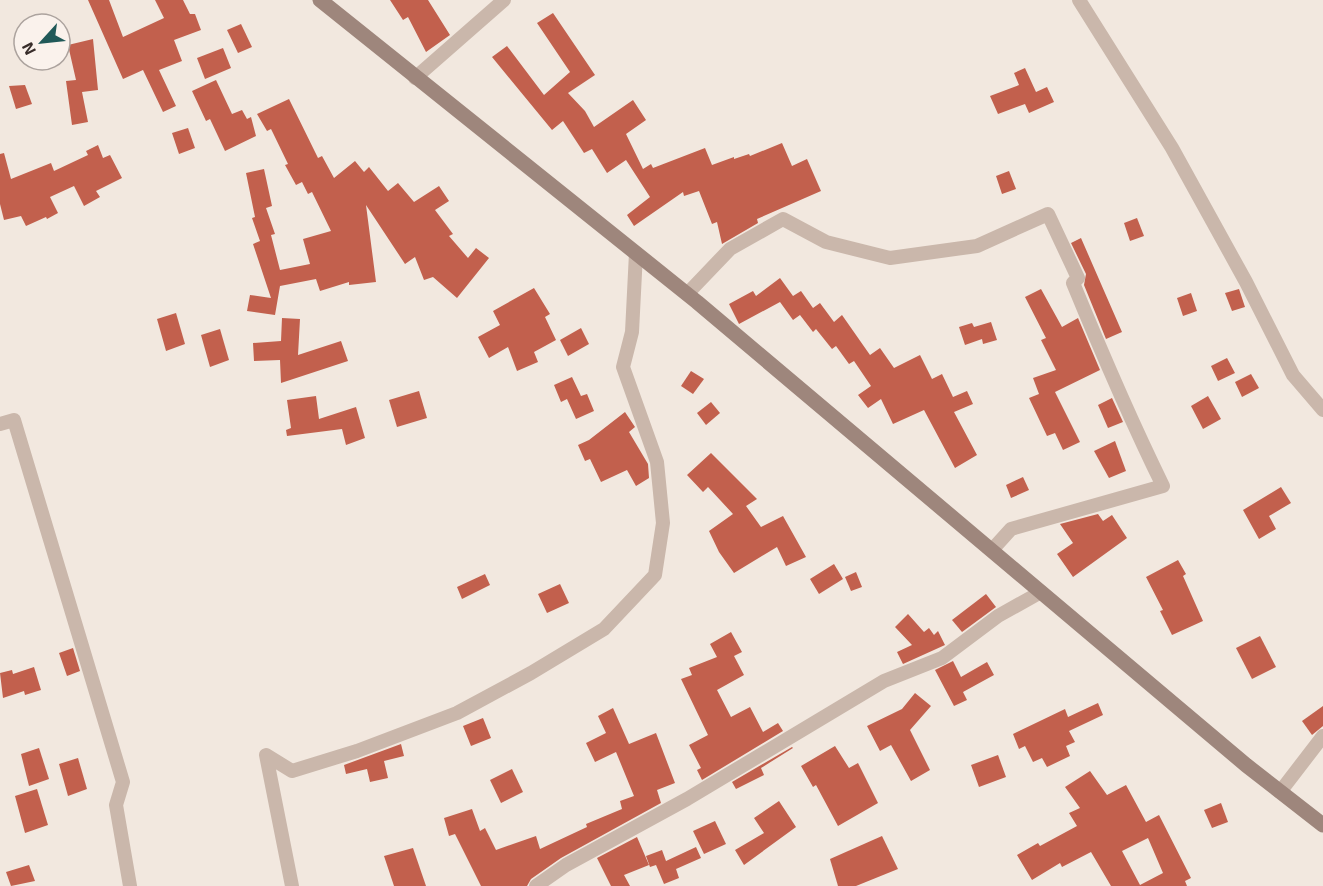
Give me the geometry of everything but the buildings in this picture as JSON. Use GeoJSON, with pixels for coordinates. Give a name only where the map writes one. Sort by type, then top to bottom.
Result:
{"type":"FeatureCollection","features":[{"type":"Feature","properties":{"kind":"street"},"geometry":{"type":"LineString","coordinates":[[320,0],[687,294],[1280,792],[1323,825]]}},
{"type":"Feature","properties":{"kind":"street"},"geometry":{"type":"LineString","coordinates":[[415,78],[504,0]]}},
{"type":"Feature","properties":{"kind":"street"},"geometry":{"type":"LineString","coordinates":[[1079,0],[1172,148],[1246,282],[1293,375],[1323,410]]}},
{"type":"Feature","properties":{"kind":"street"},"geometry":{"type":"LineString","coordinates":[[687,294],[730,249],[783,219],[826,242],[890,258],[977,246],[1048,214],[1078,278],[1073,283],[1092,330],[1130,418],[1163,486],[1011,529],[992,550]]}},
{"type":"Feature","properties":{"kind":"street"},"geometry":{"type":"LineString","coordinates":[[292,886],[266,755],[292,771],[357,752],[457,713],[531,673],[604,629],[655,575],[663,523],[657,462],[623,367],[632,332],[636,253]]}},
{"type":"Feature","properties":{"kind":"street"},"geometry":{"type":"LineString","coordinates":[[0,424],[14,420],[123,782],[116,805],[130,886]]}},
{"type":"Feature","properties":{"kind":"street"},"geometry":{"type":"LineString","coordinates":[[536,886],[566,865],[687,800],[884,681],[942,658],[998,616],[1041,592]]}},
{"type":"Feature","properties":{"kind":"street"},"geometry":{"type":"LineString","coordinates":[[1280,792],[1323,736]]}}]}
